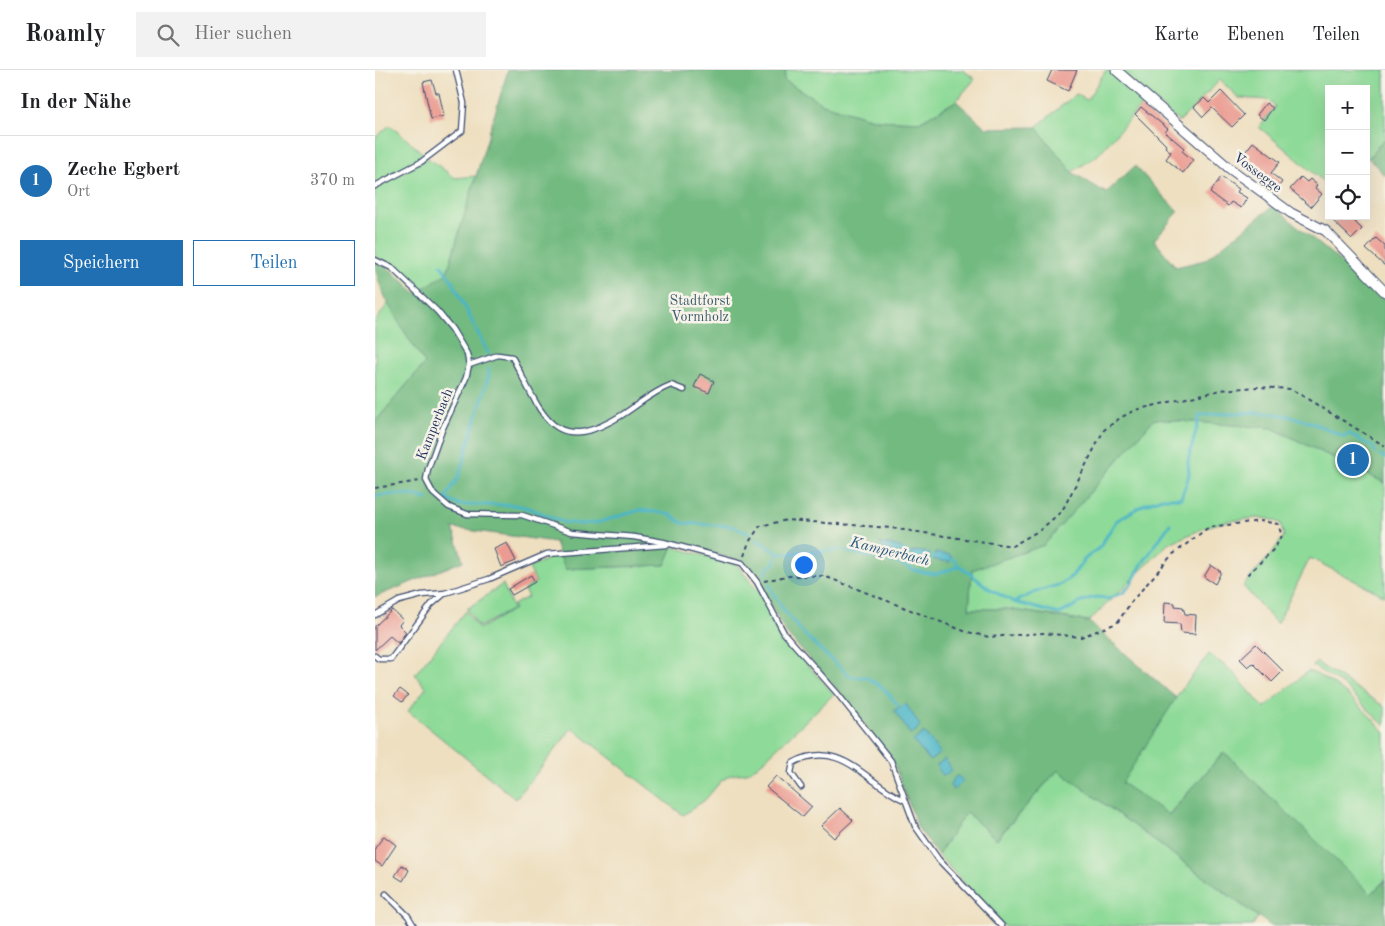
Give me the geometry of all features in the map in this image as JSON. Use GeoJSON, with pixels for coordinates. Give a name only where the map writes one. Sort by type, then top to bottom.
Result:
{"type":"FeatureCollection","features":[{"type":"Feature","properties":{"kind":"street","name":"Vossegge"},"geometry":{"type":"LineString","coordinates":[[1116,70],[1229,168],[1291,213],[1326,232],[1385,292]]}},
{"type":"Feature","properties":{"kind":"lane"},"geometry":{"type":"LineString","coordinates":[[375,186],[421,162],[461,131],[464,103],[456,70]]}},
{"type":"Feature","properties":{"kind":"lane"},"geometry":{"type":"LineString","coordinates":[[375,260],[392,268],[452,328],[465,346],[469,365],[498,355],[512,357],[541,410],[550,422],[564,432],[573,434],[603,426],[656,391],[671,385],[684,390]]}},
{"type":"Feature","properties":{"kind":"lane","name":"Kamperbach"},"geometry":{"type":"LineString","coordinates":[[469,365],[466,378],[442,430],[426,480],[433,493],[444,503],[467,514],[522,515],[572,532],[634,537],[742,563]]}},
{"type":"Feature","properties":{"kind":"lane"},"geometry":{"type":"LineString","coordinates":[[375,615],[399,601],[422,595],[445,593],[489,579],[547,554],[667,545]]}},
{"type":"Feature","properties":{"kind":"lane"},"geometry":{"type":"LineString","coordinates":[[742,563],[757,582],[784,633],[837,693],[891,761],[915,826],[939,860],[1001,926]]}},
{"type":"Feature","properties":{"kind":"lane"},"geometry":{"type":"LineString","coordinates":[[375,656],[379,659],[391,658],[431,606],[445,593]]}},
{"type":"Feature","properties":{"kind":"lane"},"geometry":{"type":"LineString","coordinates":[[801,787],[791,773],[793,763],[803,757],[821,755],[835,757],[860,768],[891,794],[905,800]]}},
{"type":"Feature","properties":{"kind":"lane"},"geometry":{"type":"LineString","coordinates":[[386,894],[408,916],[414,926]]}},
{"type":"Feature","properties":{"kind":"path"},"geometry":{"type":"LineString","coordinates":[[742,563],[749,542],[760,526],[787,520],[891,528],[1012,546],[1040,530],[1062,511],[1105,430],[1119,418],[1135,410],[1221,390],[1257,387],[1291,389],[1385,446]]}},
{"type":"Feature","properties":{"kind":"path"},"geometry":{"type":"LineString","coordinates":[[375,488],[426,480]]}},
{"type":"Feature","properties":{"kind":"path"},"geometry":{"type":"LineString","coordinates":[[757,582],[787,576],[824,576],[964,631],[989,637],[1043,633],[1081,637],[1117,623],[1132,601],[1172,556],[1209,527],[1261,521],[1278,524],[1282,536],[1274,549],[1245,577]]}},
{"type":"Feature","properties":{"kind":"green space","name":"Stadtforst Vormholz"},"geometry":{"type":"Polygon","coordinates":[[[508,70],[786,70],[784,80],[823,104],[876,120],[919,122],[956,101],[986,128],[1036,127],[1072,172],[1106,193],[1135,166],[1178,212],[1154,240],[1176,267],[1205,260],[1273,206],[1385,298],[1385,483],[1272,428],[1154,419],[1044,545],[972,570],[969,609],[1007,609],[1089,622],[1176,698],[1122,783],[1169,815],[1224,752],[1371,894],[1385,881],[1385,925],[1271,926],[1058,770],[996,839],[966,812],[938,855],[918,828],[893,761],[839,692],[786,633],[757,580],[742,561],[674,544],[665,565],[565,569],[555,542],[453,528],[463,561],[375,597],[375,422],[425,363],[402,328],[387,300],[376,273],[375,262],[387,267],[416,293],[447,273],[508,70]]]}},
{"type":"Feature","properties":{"kind":"green space"},"geometry":{"type":"Polygon","coordinates":[[[786,70],[963,70],[975,79],[956,101],[919,122],[876,120],[823,104],[784,80],[786,70]]]}},
{"type":"Feature","properties":{"kind":"green space"},"geometry":{"type":"Polygon","coordinates":[[[1106,70],[1111,70],[1146,100],[1097,156],[1072,172],[1036,127],[1076,94],[1087,100],[1106,70]]]}},
{"type":"Feature","properties":{"kind":"green space"},"geometry":{"type":"Polygon","coordinates":[[[1120,70],[1385,70],[1385,138],[1370,156],[1370,85],[1325,85],[1325,183],[1259,127],[1275,107],[1268,100],[1239,98],[1220,80],[1179,122],[1120,70]]]}},
{"type":"Feature","properties":{"kind":"green space"},"geometry":{"type":"Polygon","coordinates":[[[390,125],[426,156],[375,184],[375,138],[390,125]]]}},
{"type":"Feature","properties":{"kind":"green space"},"geometry":{"type":"Polygon","coordinates":[[[1385,138],[1385,176],[1370,159],[1385,138]]]}},
{"type":"Feature","properties":{"kind":"green space"},"geometry":{"type":"Polygon","coordinates":[[[428,158],[455,178],[476,176],[447,273],[419,292],[391,264],[375,257],[375,189],[428,158]]]}},
{"type":"Feature","properties":{"kind":"green space"},"geometry":{"type":"Polygon","coordinates":[[[389,302],[401,326],[425,363],[375,422],[375,322],[389,302]]]}},
{"type":"Feature","properties":{"kind":"green space"},"geometry":{"type":"Polygon","coordinates":[[[1154,419],[1272,428],[1385,483],[1385,596],[1310,558],[1277,624],[1243,586],[1272,553],[1284,536],[1280,523],[1270,519],[1259,518],[1227,521],[1209,526],[1168,544],[1089,621],[1007,609],[969,609],[972,570],[1044,545],[1154,419]]]}},
{"type":"Feature","properties":{"kind":"green space"},"geometry":{"type":"Polygon","coordinates":[[[673,547],[736,564],[759,592],[782,637],[834,694],[758,766],[746,773],[731,775],[721,781],[705,800],[683,815],[572,728],[516,799],[408,711],[426,688],[415,674],[466,611],[479,629],[514,609],[513,605],[528,597],[524,590],[536,582],[529,568],[559,553],[565,569],[665,565],[673,547]]]}},
{"type":"Feature","properties":{"kind":"green space"},"geometry":{"type":"Polygon","coordinates":[[[503,584],[513,609],[479,627],[467,609],[503,584]]]}},
{"type":"Feature","properties":{"kind":"green space"},"geometry":{"type":"Polygon","coordinates":[[[1209,654],[1232,671],[1264,708],[1308,671],[1329,681],[1339,689],[1360,706],[1385,733],[1385,880],[1370,895],[1224,752],[1168,815],[1121,783],[1176,697],[1209,654]]]}},
{"type":"Feature","properties":{"kind":"green space"},"geometry":{"type":"Polygon","coordinates":[[[1316,662],[1385,707],[1385,726],[1343,685],[1313,666],[1316,662]]]}},
{"type":"Feature","properties":{"kind":"green space"},"geometry":{"type":"Polygon","coordinates":[[[1058,770],[1258,917],[1252,926],[1004,926],[938,855],[966,812],[997,839],[1058,770]]]}},
{"type":"Feature","properties":{"kind":"water"},"geometry":{"type":"Polygon","coordinates":[[[879,543],[901,547],[904,551],[903,554],[886,551],[879,543]]]}},
{"type":"Feature","properties":{"kind":"water"},"geometry":{"type":"Polygon","coordinates":[[[915,551],[930,553],[929,560],[916,558],[909,553],[915,551]]]}},
{"type":"Feature","properties":{"kind":"water"},"geometry":{"type":"Polygon","coordinates":[[[935,553],[950,555],[953,559],[949,562],[934,560],[935,553]]]}},
{"type":"Feature","properties":{"kind":"water"},"geometry":{"type":"Polygon","coordinates":[[[906,704],[920,725],[916,731],[910,734],[894,710],[906,704]]]}},
{"type":"Feature","properties":{"kind":"water"},"geometry":{"type":"Polygon","coordinates":[[[924,732],[940,753],[930,761],[913,741],[924,732]]]}},
{"type":"Feature","properties":{"kind":"water"},"geometry":{"type":"Polygon","coordinates":[[[945,759],[951,768],[949,773],[944,776],[939,772],[937,765],[945,759]]]}},
{"type":"Feature","properties":{"kind":"water"},"geometry":{"type":"Polygon","coordinates":[[[958,776],[963,781],[953,790],[950,785],[955,777],[958,776]]]}},
{"type":"Feature","properties":{"kind":"building"},"geometry":{"type":"Polygon","coordinates":[[[1052,70],[1077,70],[1068,91],[1047,81],[1052,70]]]}},
{"type":"Feature","properties":{"kind":"building"},"geometry":{"type":"Polygon","coordinates":[[[432,80],[436,93],[439,93],[444,116],[431,119],[423,82],[432,80]]]}},
{"type":"Feature","properties":{"kind":"building"},"geometry":{"type":"Polygon","coordinates":[[[1221,91],[1244,115],[1232,127],[1212,108],[1203,117],[1194,107],[1204,98],[1209,103],[1221,91]]]}},
{"type":"Feature","properties":{"kind":"building"},"geometry":{"type":"Polygon","coordinates":[[[1266,103],[1273,108],[1264,120],[1257,115],[1266,103]]]}},
{"type":"Feature","properties":{"kind":"building"},"geometry":{"type":"Polygon","coordinates":[[[1141,107],[1168,129],[1165,132],[1184,148],[1182,151],[1193,160],[1183,173],[1166,159],[1171,152],[1165,147],[1166,145],[1135,114],[1141,107]]]}},
{"type":"Feature","properties":{"kind":"building"},"geometry":{"type":"Polygon","coordinates":[[[1253,142],[1280,162],[1271,173],[1282,182],[1277,189],[1259,174],[1262,171],[1242,156],[1253,142]]]}},
{"type":"Feature","properties":{"kind":"building"},"geometry":{"type":"Polygon","coordinates":[[[1221,177],[1239,189],[1237,192],[1247,198],[1241,208],[1231,202],[1228,206],[1210,193],[1221,177]]]}},
{"type":"Feature","properties":{"kind":"building"},"geometry":{"type":"Polygon","coordinates":[[[1301,177],[1307,182],[1310,179],[1317,185],[1315,188],[1322,194],[1311,207],[1290,189],[1301,177]]]}},
{"type":"Feature","properties":{"kind":"building"},"geometry":{"type":"Polygon","coordinates":[[[1332,220],[1357,220],[1355,222],[1362,229],[1352,239],[1332,220]]]}},
{"type":"Feature","properties":{"kind":"building"},"geometry":{"type":"Polygon","coordinates":[[[1376,238],[1385,246],[1385,266],[1366,249],[1376,238]]]}},
{"type":"Feature","properties":{"kind":"building"},"geometry":{"type":"Polygon","coordinates":[[[700,374],[714,381],[709,393],[694,387],[700,374]]]}},
{"type":"Feature","properties":{"kind":"building"},"geometry":{"type":"Polygon","coordinates":[[[507,543],[516,561],[501,567],[494,549],[507,543]]]}},
{"type":"Feature","properties":{"kind":"building"},"geometry":{"type":"Polygon","coordinates":[[[1211,565],[1221,572],[1215,584],[1204,577],[1211,565]]]}},
{"type":"Feature","properties":{"kind":"building"},"geometry":{"type":"Polygon","coordinates":[[[531,575],[535,582],[512,595],[508,589],[531,575]]]}},
{"type":"Feature","properties":{"kind":"building"},"geometry":{"type":"Polygon","coordinates":[[[1165,602],[1175,603],[1175,606],[1183,607],[1185,614],[1196,615],[1195,634],[1181,633],[1180,624],[1164,623],[1165,602]]]}},
{"type":"Feature","properties":{"kind":"building"},"geometry":{"type":"Polygon","coordinates":[[[392,610],[403,620],[399,625],[406,632],[398,643],[390,636],[375,650],[375,626],[392,610]]]}},
{"type":"Feature","properties":{"kind":"building"},"geometry":{"type":"Polygon","coordinates":[[[1256,644],[1283,671],[1272,682],[1253,663],[1248,667],[1240,659],[1256,644]]]}},
{"type":"Feature","properties":{"kind":"building"},"geometry":{"type":"Polygon","coordinates":[[[400,689],[408,695],[402,702],[394,696],[400,689]]]}},
{"type":"Feature","properties":{"kind":"building"},"geometry":{"type":"Polygon","coordinates":[[[776,776],[812,807],[803,817],[766,787],[776,776]]]}},
{"type":"Feature","properties":{"kind":"building"},"geometry":{"type":"Polygon","coordinates":[[[840,808],[853,820],[834,838],[821,826],[840,808]]]}},
{"type":"Feature","properties":{"kind":"building"},"geometry":{"type":"Polygon","coordinates":[[[384,836],[396,845],[382,866],[375,861],[375,848],[384,836]]]}},
{"type":"Feature","properties":{"kind":"building"},"geometry":{"type":"Polygon","coordinates":[[[402,865],[409,870],[403,881],[395,876],[402,865]]]}},
{"type":"Feature","properties":{"kind":"waterway"},"geometry":{"type":"LineString","coordinates":[[441,265],[453,282],[488,354]]}},
{"type":"Feature","properties":{"kind":"waterway","name":"Kamperbach"},"geometry":{"type":"LineString","coordinates":[[488,369],[489,375],[459,476],[445,499],[460,505],[515,505],[529,508],[563,522],[581,524],[596,523],[640,510],[669,514],[682,523],[731,526],[749,534]]}},
{"type":"Feature","properties":{"kind":"waterway","name":"Kamperbach"},"geometry":{"type":"LineString","coordinates":[[756,539],[778,554],[840,550],[899,563],[916,571],[936,574],[960,566],[991,590],[1014,602],[1038,591],[1061,584],[1072,576],[1085,559],[1100,547],[1116,521],[1143,505],[1162,498],[1181,498],[1189,475],[1188,461],[1200,416],[1258,412],[1291,417],[1307,421],[1345,437],[1348,433],[1373,447],[1375,452]]}},
{"type":"Feature","properties":{"kind":"waterway","name":"Kamperbach"},"geometry":{"type":"LineString","coordinates":[[1380,455],[1385,458]]}},
{"type":"Feature","properties":{"kind":"waterway","name":"Kamperbach"},"geometry":{"type":"LineString","coordinates":[[375,496],[408,494],[427,499]]}},
{"type":"Feature","properties":{"kind":"waterway"},"geometry":{"type":"LineString","coordinates":[[1014,602],[1059,614],[1083,601],[1095,597],[1108,599],[1124,592],[1170,524]]}},
{"type":"Feature","properties":{"kind":"waterway"},"geometry":{"type":"LineString","coordinates":[[904,551],[909,553]]}},
{"type":"Feature","properties":{"kind":"waterway"},"geometry":{"type":"LineString","coordinates":[[766,574],[768,567],[774,564],[778,554]]}},
{"type":"Feature","properties":{"kind":"waterway"},"geometry":{"type":"LineString","coordinates":[[953,559],[959,566]]}},
{"type":"Feature","properties":{"kind":"waterway"},"geometry":{"type":"LineString","coordinates":[[769,585],[785,612],[816,646],[851,677],[866,677],[883,688],[898,705]]}},
{"type":"Feature","properties":{"kind":"place","name":"Zeche Egbert"},"geometry":{"type":"Point","coordinates":[1353,460]}}]}
